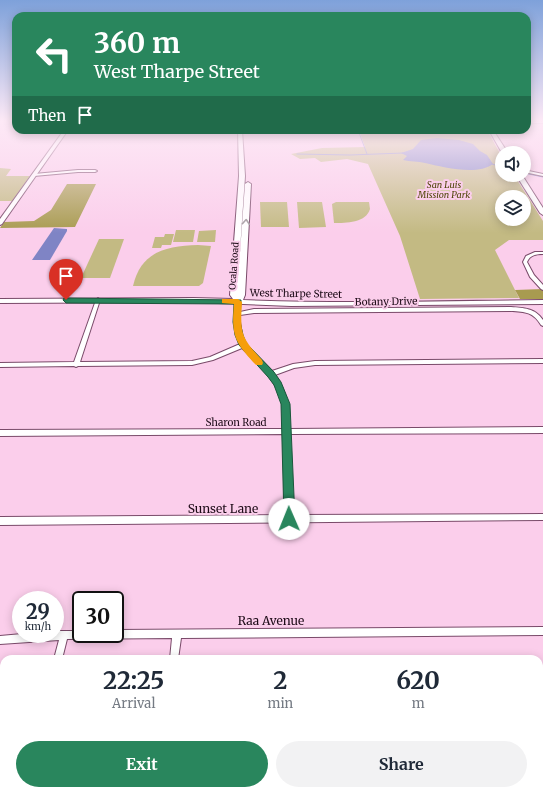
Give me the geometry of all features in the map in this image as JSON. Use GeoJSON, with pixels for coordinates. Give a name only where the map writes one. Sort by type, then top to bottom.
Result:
{"type":"FeatureCollection","features":[{"type":"Feature","properties":{"kind":"main road"},"geometry":{"type":"LineString","coordinates":[[0,223],[45,159]]}},
{"type":"Feature","properties":{"kind":"main road","name":"Ocala Road"},"geometry":{"type":"LineString","coordinates":[[238,302],[234,295],[240,248],[245,184],[245,159]]}},
{"type":"Feature","properties":{"kind":"main road"},"geometry":{"type":"LineString","coordinates":[[523,182],[543,213]]}},
{"type":"Feature","properties":{"kind":"main road","name":"West Tharpe Street"},"geometry":{"type":"LineString","coordinates":[[0,301],[98,300],[335,304],[543,302]]}},
{"type":"Feature","properties":{"kind":"street"},"geometry":{"type":"LineString","coordinates":[[34,175],[95,171]]}},
{"type":"Feature","properties":{"kind":"street"},"geometry":{"type":"LineString","coordinates":[[531,172],[543,175]]}},
{"type":"Feature","properties":{"kind":"street"},"geometry":{"type":"LineString","coordinates":[[531,176],[543,179]]}},
{"type":"Feature","properties":{"kind":"street"},"geometry":{"type":"LineString","coordinates":[[543,253],[530,255],[526,258],[525,262],[532,276],[543,288]]}},
{"type":"Feature","properties":{"kind":"street"},"geometry":{"type":"LineString","coordinates":[[76,364],[98,300]]}},
{"type":"Feature","properties":{"kind":"street"},"geometry":{"type":"LineString","coordinates":[[238,302],[238,330],[243,345],[271,374],[278,384],[285,404],[289,519]]}},
{"type":"Feature","properties":{"kind":"street","name":"Botany Drive"},"geometry":{"type":"LineString","coordinates":[[237,314],[254,311],[511,309],[534,313],[543,324]]}},
{"type":"Feature","properties":{"kind":"street"},"geometry":{"type":"LineString","coordinates":[[0,364],[192,363],[211,358],[243,345]]}},
{"type":"Feature","properties":{"kind":"street"},"geometry":{"type":"LineString","coordinates":[[271,374],[293,366],[329,362],[543,361]]}},
{"type":"Feature","properties":{"kind":"street","name":"Sharon Road"},"geometry":{"type":"LineString","coordinates":[[0,433],[543,430]]}},
{"type":"Feature","properties":{"kind":"street","name":"Sunset Lane"},"geometry":{"type":"LineString","coordinates":[[0,521],[543,517]]}},
{"type":"Feature","properties":{"kind":"street","name":"Raa Avenue"},"geometry":{"type":"LineString","coordinates":[[64,635],[543,632]]}},
{"type":"Feature","properties":{"kind":"street"},"geometry":{"type":"LineString","coordinates":[[174,655],[177,634]]}},
{"type":"Feature","properties":{"kind":"street","name":"Raa Avenue"},"geometry":{"type":"LineString","coordinates":[[0,640],[12,639]]}},
{"type":"Feature","properties":{"kind":"street"},"geometry":{"type":"LineString","coordinates":[[59,655],[62,643]]}},
{"type":"Feature","properties":{"kind":"green space","name":"San Luis Mission Park"},"geometry":{"type":"Polygon","coordinates":[[[317,159],[346,159],[321,162],[317,159]]]}},
{"type":"Feature","properties":{"kind":"green space","name":"San Luis Mission Park"},"geometry":{"type":"Polygon","coordinates":[[[347,159],[495,159],[495,182],[518,182],[523,190],[495,190],[495,226],[531,226],[531,202],[543,221],[543,240],[509,240],[495,250],[519,298],[420,299],[400,236],[368,164],[347,159]]]}},
{"type":"Feature","properties":{"kind":"green space"},"geometry":{"type":"Polygon","coordinates":[[[0,168],[11,169],[6,176],[30,176],[12,201],[0,201],[0,168]]]}},
{"type":"Feature","properties":{"kind":"green space"},"geometry":{"type":"Polygon","coordinates":[[[260,202],[287,202],[289,227],[261,227],[260,202]]]}},
{"type":"Feature","properties":{"kind":"green space"},"geometry":{"type":"Polygon","coordinates":[[[297,202],[322,202],[326,227],[299,228],[297,202]]]}},
{"type":"Feature","properties":{"kind":"green space"},"geometry":{"type":"Polygon","coordinates":[[[336,202],[369,202],[370,209],[368,214],[360,220],[334,223],[332,204],[336,202]]]}},
{"type":"Feature","properties":{"kind":"green space"},"geometry":{"type":"Polygon","coordinates":[[[176,230],[195,230],[193,242],[173,242],[176,230]]]}},
{"type":"Feature","properties":{"kind":"green space"},"geometry":{"type":"Polygon","coordinates":[[[216,230],[215,242],[197,242],[199,231],[216,230]]]}},
{"type":"Feature","properties":{"kind":"green space"},"geometry":{"type":"Polygon","coordinates":[[[165,234],[174,234],[171,245],[162,245],[161,248],[152,248],[155,237],[164,237],[165,234]]]}},
{"type":"Feature","properties":{"kind":"green space"},"geometry":{"type":"Polygon","coordinates":[[[99,239],[124,239],[110,278],[81,278],[99,239]]]}},
{"type":"Feature","properties":{"kind":"green space"},"geometry":{"type":"Polygon","coordinates":[[[198,245],[211,246],[203,283],[199,286],[133,286],[142,265],[149,258],[166,249],[198,245]]]}},
{"type":"Feature","properties":{"kind":"shaded area"},"geometry":{"type":"Polygon","coordinates":[[[67,184],[96,184],[75,227],[0,228],[4,222],[34,221],[51,210],[67,184]]]}},
{"type":"Feature","properties":{"kind":"shaded area"},"geometry":{"type":"Polygon","coordinates":[[[543,289],[543,299],[520,299],[515,290],[543,289]]]}},
{"type":"Feature","properties":{"kind":"water"},"geometry":{"type":"Polygon","coordinates":[[[490,159],[493,164],[486,168],[460,170],[422,162],[403,160],[490,159]]]}},
{"type":"Feature","properties":{"kind":"water"},"geometry":{"type":"Polygon","coordinates":[[[54,228],[67,229],[67,231],[50,260],[32,260],[54,228]]]}},
{"type":"Feature","properties":{"kind":"waterway"},"geometry":{"type":"LineString","coordinates":[[531,174],[543,177]]}},
{"type":"Feature","properties":{"kind":"slow traffic"},"geometry":{"type":"LineString","coordinates":[[225,301],[238,302],[236,322],[239,335],[243,345],[259,363]]}},
{"type":"Feature","properties":{"kind":"route"},"geometry":{"type":"LineString","coordinates":[[66,300],[193,300],[238,302],[236,322],[243,345],[271,374],[278,384],[285,404],[289,519]]}}]}
